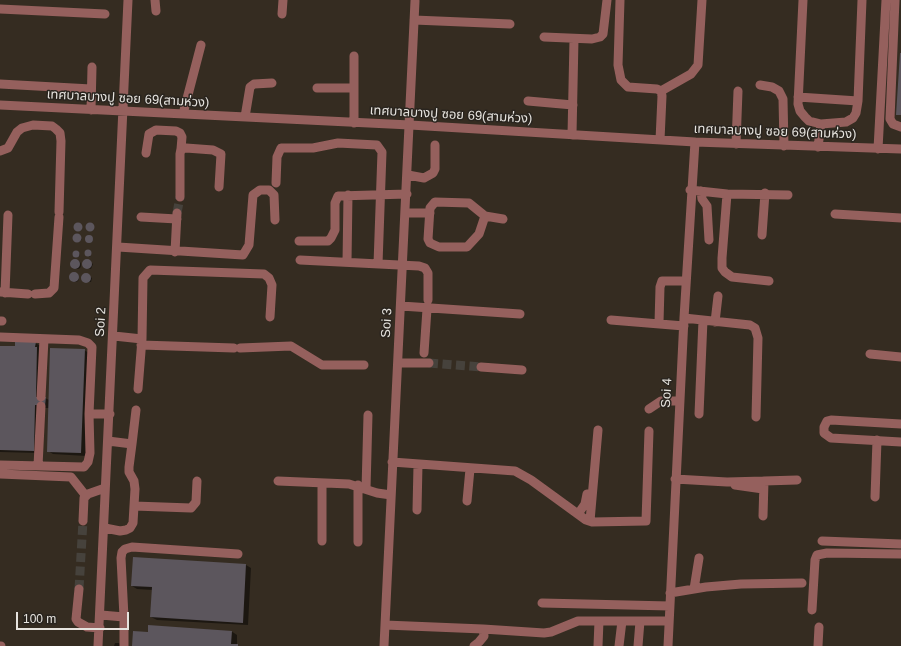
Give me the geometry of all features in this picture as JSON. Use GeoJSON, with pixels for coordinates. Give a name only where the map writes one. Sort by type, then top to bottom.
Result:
{"type":"FeatureCollection","features":[{"type":"Feature","properties":{"kind":"street","name":"Soi 2"},"geometry":{"type":"LineString","coordinates":[[98,646],[101,615],[105,488],[114,336],[128,0]]}},
{"type":"Feature","properties":{"kind":"street"},"geometry":{"type":"LineString","coordinates":[[155,0],[156,11]]}},
{"type":"Feature","properties":{"kind":"street"},"geometry":{"type":"LineString","coordinates":[[282,14],[283,0]]}},
{"type":"Feature","properties":{"kind":"street"},"geometry":{"type":"LineString","coordinates":[[544,37],[597,39],[604,34],[607,0]]}},
{"type":"Feature","properties":{"kind":"street"},"geometry":{"type":"LineString","coordinates":[[620,0],[618,64],[621,80],[628,87],[658,89],[661,91]]}},
{"type":"Feature","properties":{"kind":"street"},"geometry":{"type":"LineString","coordinates":[[661,91],[691,74],[698,65],[702,0]]}},
{"type":"Feature","properties":{"kind":"street"},"geometry":{"type":"LineString","coordinates":[[803,0],[798,97],[800,111],[804,118],[821,124],[846,122],[856,113],[858,101],[862,0]]}},
{"type":"Feature","properties":{"kind":"street"},"geometry":{"type":"LineString","coordinates":[[878,149],[886,0]]}},
{"type":"Feature","properties":{"kind":"street"},"geometry":{"type":"LineString","coordinates":[[895,0],[890,119],[893,124],[901,127]]}},
{"type":"Feature","properties":{"kind":"street","name":"Soi 3"},"geometry":{"type":"LineString","coordinates":[[384,646],[390,495],[408,175],[415,1]]}},
{"type":"Feature","properties":{"kind":"street"},"geometry":{"type":"LineString","coordinates":[[0,9],[105,14]]}},
{"type":"Feature","properties":{"kind":"street"},"geometry":{"type":"LineString","coordinates":[[414,20],[510,24]]}},
{"type":"Feature","properties":{"kind":"street"},"geometry":{"type":"LineString","coordinates":[[572,135],[574,39]]}},
{"type":"Feature","properties":{"kind":"street"},"geometry":{"type":"LineString","coordinates":[[182,114],[201,45]]}},
{"type":"Feature","properties":{"kind":"street"},"geometry":{"type":"LineString","coordinates":[[354,56],[354,123]]}},
{"type":"Feature","properties":{"kind":"street"},"geometry":{"type":"LineString","coordinates":[[91,110],[92,67]]}},
{"type":"Feature","properties":{"kind":"street"},"geometry":{"type":"LineString","coordinates":[[245,118],[250,87],[254,84],[272,83]]}},
{"type":"Feature","properties":{"kind":"street"},"geometry":{"type":"LineString","coordinates":[[0,84],[91,89]]}},
{"type":"Feature","properties":{"kind":"street"},"geometry":{"type":"LineString","coordinates":[[760,85],[775,89],[782,99],[784,146]]}},
{"type":"Feature","properties":{"kind":"street"},"geometry":{"type":"LineString","coordinates":[[317,88],[354,88]]}},
{"type":"Feature","properties":{"kind":"street"},"geometry":{"type":"LineString","coordinates":[[660,140],[661,91]]}},
{"type":"Feature","properties":{"kind":"street"},"geometry":{"type":"LineString","coordinates":[[736,144],[738,91]]}},
{"type":"Feature","properties":{"kind":"street"},"geometry":{"type":"LineString","coordinates":[[798,97],[858,101]]}},
{"type":"Feature","properties":{"kind":"street"},"geometry":{"type":"LineString","coordinates":[[528,101],[573,105]]}},
{"type":"Feature","properties":{"kind":"street","name":"เทศบาลบางปู ซอย 69(สามห่วง)"},"geometry":{"type":"LineString","coordinates":[[0,105],[410,125],[694,142],[901,150]]}},
{"type":"Feature","properties":{"kind":"street"},"geometry":{"type":"LineString","coordinates":[[818,147],[821,124]]}},
{"type":"Feature","properties":{"kind":"street"},"geometry":{"type":"LineString","coordinates":[[0,151],[8,148],[16,132],[22,128],[33,125],[52,126],[60,133],[62,141],[54,288],[49,293],[32,294],[2,292],[8,215]]}},
{"type":"Feature","properties":{"kind":"street"},"geometry":{"type":"LineString","coordinates":[[146,153],[149,134],[156,130],[176,130],[180,133],[182,137],[180,197]]}},
{"type":"Feature","properties":{"kind":"street","name":"Soi 4"},"geometry":{"type":"LineString","coordinates":[[668,646],[675,479],[690,190],[694,142]]}},
{"type":"Feature","properties":{"kind":"street"},"geometry":{"type":"LineString","coordinates":[[276,183],[277,157],[281,148],[314,148],[338,143],[377,145],[382,152],[382,195],[378,264]]}},
{"type":"Feature","properties":{"kind":"street"},"geometry":{"type":"LineString","coordinates":[[408,175],[424,178],[433,173],[435,169],[435,145]]}},
{"type":"Feature","properties":{"kind":"street"},"geometry":{"type":"LineString","coordinates":[[181,149],[193,147],[213,150],[221,154],[219,187]]}},
{"type":"Feature","properties":{"kind":"street"},"geometry":{"type":"LineString","coordinates":[[118,247],[175,252],[243,255],[249,245],[253,195],[260,190],[269,190],[274,195],[275,220]]}},
{"type":"Feature","properties":{"kind":"street"},"geometry":{"type":"LineString","coordinates":[[690,190],[726,194],[788,195]]}},
{"type":"Feature","properties":{"kind":"street"},"geometry":{"type":"LineString","coordinates":[[701,191],[702,199],[707,206],[709,240]]}},
{"type":"Feature","properties":{"kind":"street"},"geometry":{"type":"LineString","coordinates":[[299,241],[328,241],[331,238],[335,230],[336,198],[341,195],[407,194]]}},
{"type":"Feature","properties":{"kind":"street"},"geometry":{"type":"LineString","coordinates":[[726,194],[722,268],[732,277],[769,281]]}},
{"type":"Feature","properties":{"kind":"street"},"geometry":{"type":"LineString","coordinates":[[762,235],[765,194]]}},
{"type":"Feature","properties":{"kind":"street"},"geometry":{"type":"LineString","coordinates":[[347,262],[348,195]]}},
{"type":"Feature","properties":{"kind":"street"},"geometry":{"type":"LineString","coordinates":[[485,216],[479,234],[467,247],[433,246],[428,239],[430,214],[432,205],[435,202],[469,203],[485,216],[503,219]]}},
{"type":"Feature","properties":{"kind":"street"},"geometry":{"type":"LineString","coordinates":[[406,213],[430,214]]}},
{"type":"Feature","properties":{"kind":"street"},"geometry":{"type":"LineString","coordinates":[[835,214],[901,218]]}},
{"type":"Feature","properties":{"kind":"street"},"geometry":{"type":"LineString","coordinates":[[141,217],[177,216],[175,252]]}},
{"type":"Feature","properties":{"kind":"street"},"geometry":{"type":"LineString","coordinates":[[300,260],[403,264],[425,268],[428,273],[428,304],[424,353]]}},
{"type":"Feature","properties":{"kind":"street"},"geometry":{"type":"LineString","coordinates":[[138,389],[143,278],[150,270],[264,274],[269,278],[272,285],[270,317]]}},
{"type":"Feature","properties":{"kind":"street"},"geometry":{"type":"LineString","coordinates":[[660,323],[660,287],[662,281],[686,281]]}},
{"type":"Feature","properties":{"kind":"street"},"geometry":{"type":"LineString","coordinates":[[715,322],[718,296]]}},
{"type":"Feature","properties":{"kind":"street"},"geometry":{"type":"LineString","coordinates":[[401,306],[428,304],[520,314]]}},
{"type":"Feature","properties":{"kind":"street"},"geometry":{"type":"LineString","coordinates":[[611,320],[660,323],[703,320],[750,324],[758,331],[756,417]]}},
{"type":"Feature","properties":{"kind":"street"},"geometry":{"type":"LineString","coordinates":[[699,414],[703,320]]}},
{"type":"Feature","properties":{"kind":"street"},"geometry":{"type":"LineString","coordinates":[[114,336],[141,342],[237,348],[291,346],[328,366],[364,365]]}},
{"type":"Feature","properties":{"kind":"street"},"geometry":{"type":"LineString","coordinates":[[0,337],[79,340],[88,343],[92,347],[89,414],[90,453],[88,462],[84,467],[0,465]]}},
{"type":"Feature","properties":{"kind":"street"},"geometry":{"type":"LineString","coordinates":[[38,466],[44,339]]}},
{"type":"Feature","properties":{"kind":"street"},"geometry":{"type":"LineString","coordinates":[[870,354],[901,357]]}},
{"type":"Feature","properties":{"kind":"street"},"geometry":{"type":"LineString","coordinates":[[398,363],[429,363]]}},
{"type":"Feature","properties":{"kind":"street"},"geometry":{"type":"LineString","coordinates":[[482,367],[522,370]]}},
{"type":"Feature","properties":{"kind":"street"},"geometry":{"type":"LineString","coordinates":[[649,409],[661,401],[680,401]]}},
{"type":"Feature","properties":{"kind":"street"},"geometry":{"type":"LineString","coordinates":[[104,528],[120,531],[130,528],[133,524],[134,481],[129,472],[129,467],[136,410]]}},
{"type":"Feature","properties":{"kind":"street"},"geometry":{"type":"LineString","coordinates":[[89,414],[110,414]]}},
{"type":"Feature","properties":{"kind":"street"},"geometry":{"type":"LineString","coordinates":[[358,542],[368,415]]}},
{"type":"Feature","properties":{"kind":"street"},"geometry":{"type":"LineString","coordinates":[[901,424],[831,420],[825,424],[824,427],[824,433],[831,438],[901,442]]}},
{"type":"Feature","properties":{"kind":"street"},"geometry":{"type":"LineString","coordinates":[[590,521],[598,430]]}},
{"type":"Feature","properties":{"kind":"street"},"geometry":{"type":"LineString","coordinates":[[392,462],[521,473],[590,521],[646,521],[649,431]]}},
{"type":"Feature","properties":{"kind":"street"},"geometry":{"type":"LineString","coordinates":[[875,497],[877,440]]}},
{"type":"Feature","properties":{"kind":"street"},"geometry":{"type":"LineString","coordinates":[[108,441],[132,444]]}},
{"type":"Feature","properties":{"kind":"street"},"geometry":{"type":"LineString","coordinates":[[417,510],[418,465]]}},
{"type":"Feature","properties":{"kind":"street"},"geometry":{"type":"LineString","coordinates":[[467,501],[470,469]]}},
{"type":"Feature","properties":{"kind":"street"},"geometry":{"type":"LineString","coordinates":[[0,474],[71,477],[86,496]]}},
{"type":"Feature","properties":{"kind":"street"},"geometry":{"type":"LineString","coordinates":[[578,514],[585,504],[587,497],[587,477]]}},
{"type":"Feature","properties":{"kind":"street"},"geometry":{"type":"LineString","coordinates":[[675,479],[727,482],[738,486],[764,485],[797,480]]}},
{"type":"Feature","properties":{"kind":"street"},"geometry":{"type":"LineString","coordinates":[[134,506],[191,508],[196,502],[197,481]]}},
{"type":"Feature","properties":{"kind":"street"},"geometry":{"type":"LineString","coordinates":[[278,481],[362,487],[390,495]]}},
{"type":"Feature","properties":{"kind":"street"},"geometry":{"type":"LineString","coordinates":[[322,483],[322,540]]}},
{"type":"Feature","properties":{"kind":"street"},"geometry":{"type":"LineString","coordinates":[[763,516],[764,485]]}},
{"type":"Feature","properties":{"kind":"street"},"geometry":{"type":"LineString","coordinates":[[82,521],[83,504],[86,496],[105,488]]}},
{"type":"Feature","properties":{"kind":"street"},"geometry":{"type":"LineString","coordinates":[[822,541],[901,544]]}},
{"type":"Feature","properties":{"kind":"street"},"geometry":{"type":"LineString","coordinates":[[124,646],[121,558],[122,552],[125,549],[132,547],[238,554]]}},
{"type":"Feature","properties":{"kind":"street"},"geometry":{"type":"LineString","coordinates":[[812,610],[815,560],[817,555],[827,553],[901,554]]}},
{"type":"Feature","properties":{"kind":"street"},"geometry":{"type":"LineString","coordinates":[[694,589],[699,558]]}},
{"type":"Feature","properties":{"kind":"street"},"geometry":{"type":"LineString","coordinates":[[670,593],[741,584],[802,583]]}},
{"type":"Feature","properties":{"kind":"street"},"geometry":{"type":"LineString","coordinates":[[79,589],[76,619],[78,622],[87,627],[100,628]]}},
{"type":"Feature","properties":{"kind":"street"},"geometry":{"type":"LineString","coordinates":[[542,603],[670,606]]}},
{"type":"Feature","properties":{"kind":"street"},"geometry":{"type":"LineString","coordinates":[[101,615],[124,617]]}},
{"type":"Feature","properties":{"kind":"street"},"geometry":{"type":"LineString","coordinates":[[385,625],[544,633],[578,621],[669,621]]}},
{"type":"Feature","properties":{"kind":"street"},"geometry":{"type":"LineString","coordinates":[[598,646],[599,621]]}},
{"type":"Feature","properties":{"kind":"street"},"geometry":{"type":"LineString","coordinates":[[619,646],[622,621]]}},
{"type":"Feature","properties":{"kind":"street"},"geometry":{"type":"LineString","coordinates":[[638,646],[640,621]]}},
{"type":"Feature","properties":{"kind":"street"},"geometry":{"type":"LineString","coordinates":[[818,646],[819,627]]}},
{"type":"Feature","properties":{"kind":"street"},"geometry":{"type":"LineString","coordinates":[[474,646],[484,636],[483,629]]}},
{"type":"Feature","properties":{"kind":"shaded area"},"geometry":{"type":"Polygon","coordinates":[[[0,0],[901,0],[901,646],[0,646],[0,0]]]}},
{"type":"Feature","properties":{"kind":"building"},"geometry":{"type":"Polygon","coordinates":[[[900,53],[901,115],[896,115],[900,53]]]}},
{"type":"Feature","properties":{"kind":"building"},"geometry":{"type":"Polygon","coordinates":[[[76,223],[80,223],[82,227],[80,231],[76,231],[74,229],[74,225],[76,223]]]}},
{"type":"Feature","properties":{"kind":"building"},"geometry":{"type":"Polygon","coordinates":[[[88,223],[92,223],[94,227],[92,231],[88,231],[86,229],[86,225],[88,223]]]}},
{"type":"Feature","properties":{"kind":"building"},"geometry":{"type":"Polygon","coordinates":[[[75,234],[79,234],[81,238],[79,242],[75,242],[73,240],[73,236],[75,234]]]}},
{"type":"Feature","properties":{"kind":"building"},"geometry":{"type":"Polygon","coordinates":[[[87,235],[91,235],[93,239],[91,243],[87,243],[85,241],[85,237],[87,235]]]}},
{"type":"Feature","properties":{"kind":"building"},"geometry":{"type":"Polygon","coordinates":[[[88,249],[91,250],[91,256],[88,257],[85,256],[84,253],[85,250],[88,249]]]}},
{"type":"Feature","properties":{"kind":"building"},"geometry":{"type":"Polygon","coordinates":[[[76,250],[79,251],[79,257],[76,258],[73,257],[72,254],[73,251],[76,250]]]}},
{"type":"Feature","properties":{"kind":"building"},"geometry":{"type":"Polygon","coordinates":[[[75,259],[80,264],[75,269],[70,264],[75,259]]]}},
{"type":"Feature","properties":{"kind":"building"},"geometry":{"type":"Polygon","coordinates":[[[87,259],[92,264],[87,269],[82,264],[87,259]]]}},
{"type":"Feature","properties":{"kind":"building"},"geometry":{"type":"Polygon","coordinates":[[[74,272],[79,277],[74,282],[69,277],[74,272]]]}},
{"type":"Feature","properties":{"kind":"building"},"geometry":{"type":"Polygon","coordinates":[[[86,273],[91,278],[86,283],[81,278],[86,273]]]}},
{"type":"Feature","properties":{"kind":"building"},"geometry":{"type":"Polygon","coordinates":[[[15,341],[36,342],[36,397],[46,397],[45,406],[35,405],[34,451],[0,450],[0,346],[15,346],[15,341]]]}},
{"type":"Feature","properties":{"kind":"building"},"geometry":{"type":"Polygon","coordinates":[[[50,348],[85,349],[81,453],[47,452],[50,348]]]}},
{"type":"Feature","properties":{"kind":"building"},"geometry":{"type":"Polygon","coordinates":[[[133,557],[246,564],[243,623],[150,617],[152,587],[131,586],[133,557]]]}},
{"type":"Feature","properties":{"kind":"building"},"geometry":{"type":"Polygon","coordinates":[[[148,625],[232,631],[231,644],[238,644],[238,646],[132,646],[133,631],[148,632],[148,625]]]}},
{"type":"Feature","properties":{"kind":"tunnel"},"geometry":{"type":"LineString","coordinates":[[177,213],[180,197]]}},
{"type":"Feature","properties":{"kind":"tunnel"},"geometry":{"type":"LineString","coordinates":[[429,363],[481,367]]}},
{"type":"Feature","properties":{"kind":"tunnel"},"geometry":{"type":"LineString","coordinates":[[79,589],[83,521]]}}]}
